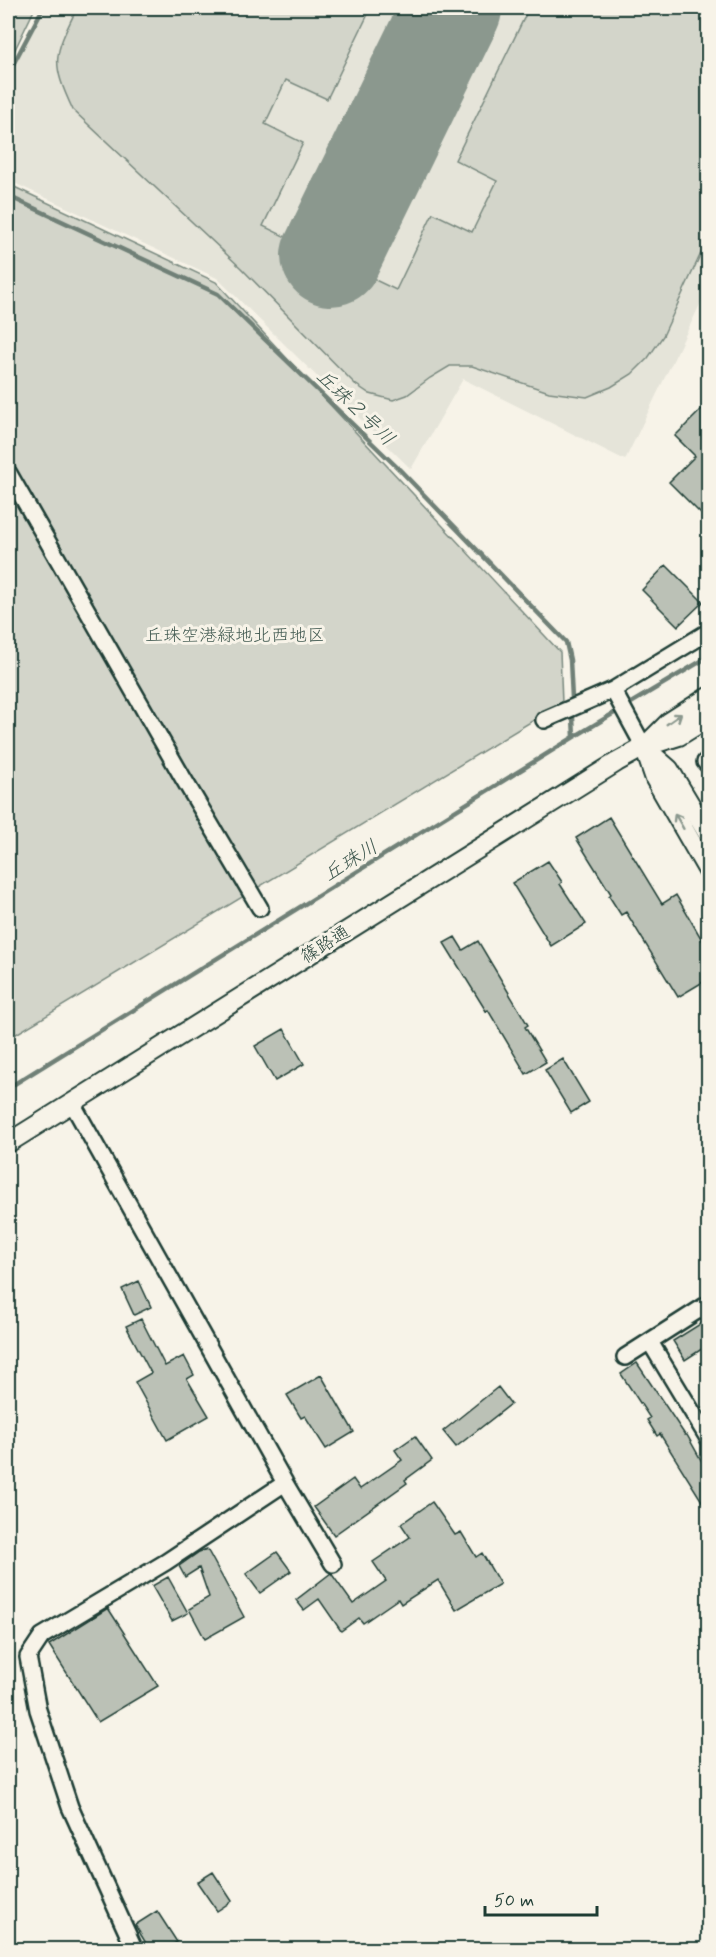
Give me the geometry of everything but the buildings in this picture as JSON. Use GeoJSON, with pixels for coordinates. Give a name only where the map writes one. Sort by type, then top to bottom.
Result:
{"type":"FeatureCollection","features":[{"type":"Feature","properties":{"kind":"street"},"geometry":{"type":"LineString","coordinates":[[8,472],[260,908]]}},
{"type":"Feature","properties":{"kind":"street"},"geometry":{"type":"LineString","coordinates":[[544,720],[615,694],[708,632]]}},
{"type":"Feature","properties":{"kind":"street"},"geometry":{"type":"LineString","coordinates":[[615,694],[644,747],[655,779],[708,871]]}},
{"type":"Feature","properties":{"kind":"street","name":"篠路通"},"geometry":{"type":"LineString","coordinates":[[8,1143],[644,747],[669,722],[708,697]]}},
{"type":"Feature","properties":{"kind":"street","name":"篠路通"},"geometry":{"type":"LineString","coordinates":[[644,747],[679,736],[708,718]]}},
{"type":"Feature","properties":{"kind":"street"},"geometry":{"type":"LineString","coordinates":[[644,747],[669,769],[708,834]]}},
{"type":"Feature","properties":{"kind":"street"},"geometry":{"type":"LineString","coordinates":[[72,1103],[285,1483],[333,1564]]}},
{"type":"Feature","properties":{"kind":"street"},"geometry":{"type":"LineString","coordinates":[[625,1357],[708,1304]]}},
{"type":"Feature","properties":{"kind":"street"},"geometry":{"type":"LineString","coordinates":[[650,1342],[708,1438]]}},
{"type":"Feature","properties":{"kind":"street"},"geometry":{"type":"LineString","coordinates":[[135,1950],[70,1808],[38,1710],[28,1657],[42,1636],[166,1562],[285,1483]]}},
{"type":"Feature","properties":{"kind":"shaded area"},"geometry":{"type":"Polygon","coordinates":[[[40,8],[708,8],[708,288],[625,460],[463,379],[411,469],[217,278],[8,180],[8,74],[40,8]]]}},
{"type":"Feature","properties":{"kind":"green space"},"geometry":{"type":"Polygon","coordinates":[[[8,8],[35,8],[8,64],[8,8]]]}},
{"type":"Feature","properties":{"kind":"green space"},"geometry":{"type":"Polygon","coordinates":[[[77,8],[371,8],[327,99],[286,80],[265,124],[303,143],[263,226],[396,290],[433,213],[472,232],[497,181],[455,160],[529,8],[708,8],[708,238],[663,336],[648,358],[632,374],[611,387],[587,397],[549,392],[472,366],[450,366],[407,395],[393,400],[370,394],[355,384],[241,268],[73,110],[61,80],[58,58],[63,37],[77,8]]]}},
{"type":"Feature","properties":{"kind":"green space","name":"丘珠空港緑地北西地区"},"geometry":{"type":"Polygon","coordinates":[[[8,184],[216,282],[560,652],[562,703],[8,1039],[8,184]]]}},
{"type":"Feature","properties":{"kind":"waterway"},"geometry":{"type":"LineString","coordinates":[[8,74],[43,8]]}},
{"type":"Feature","properties":{"kind":"waterway","name":"丘珠２号川"},"geometry":{"type":"LineString","coordinates":[[8,196],[218,294],[400,470],[566,642],[570,660],[574,737]]}},
{"type":"Feature","properties":{"kind":"waterway","name":"丘珠川"},"geometry":{"type":"LineString","coordinates":[[8,1088],[574,737],[708,657]]}},
{"type":"Feature","properties":{"kind":"runway"},"geometry":{"type":"LineString","coordinates":[[331,256],[452,8]]}}]}
